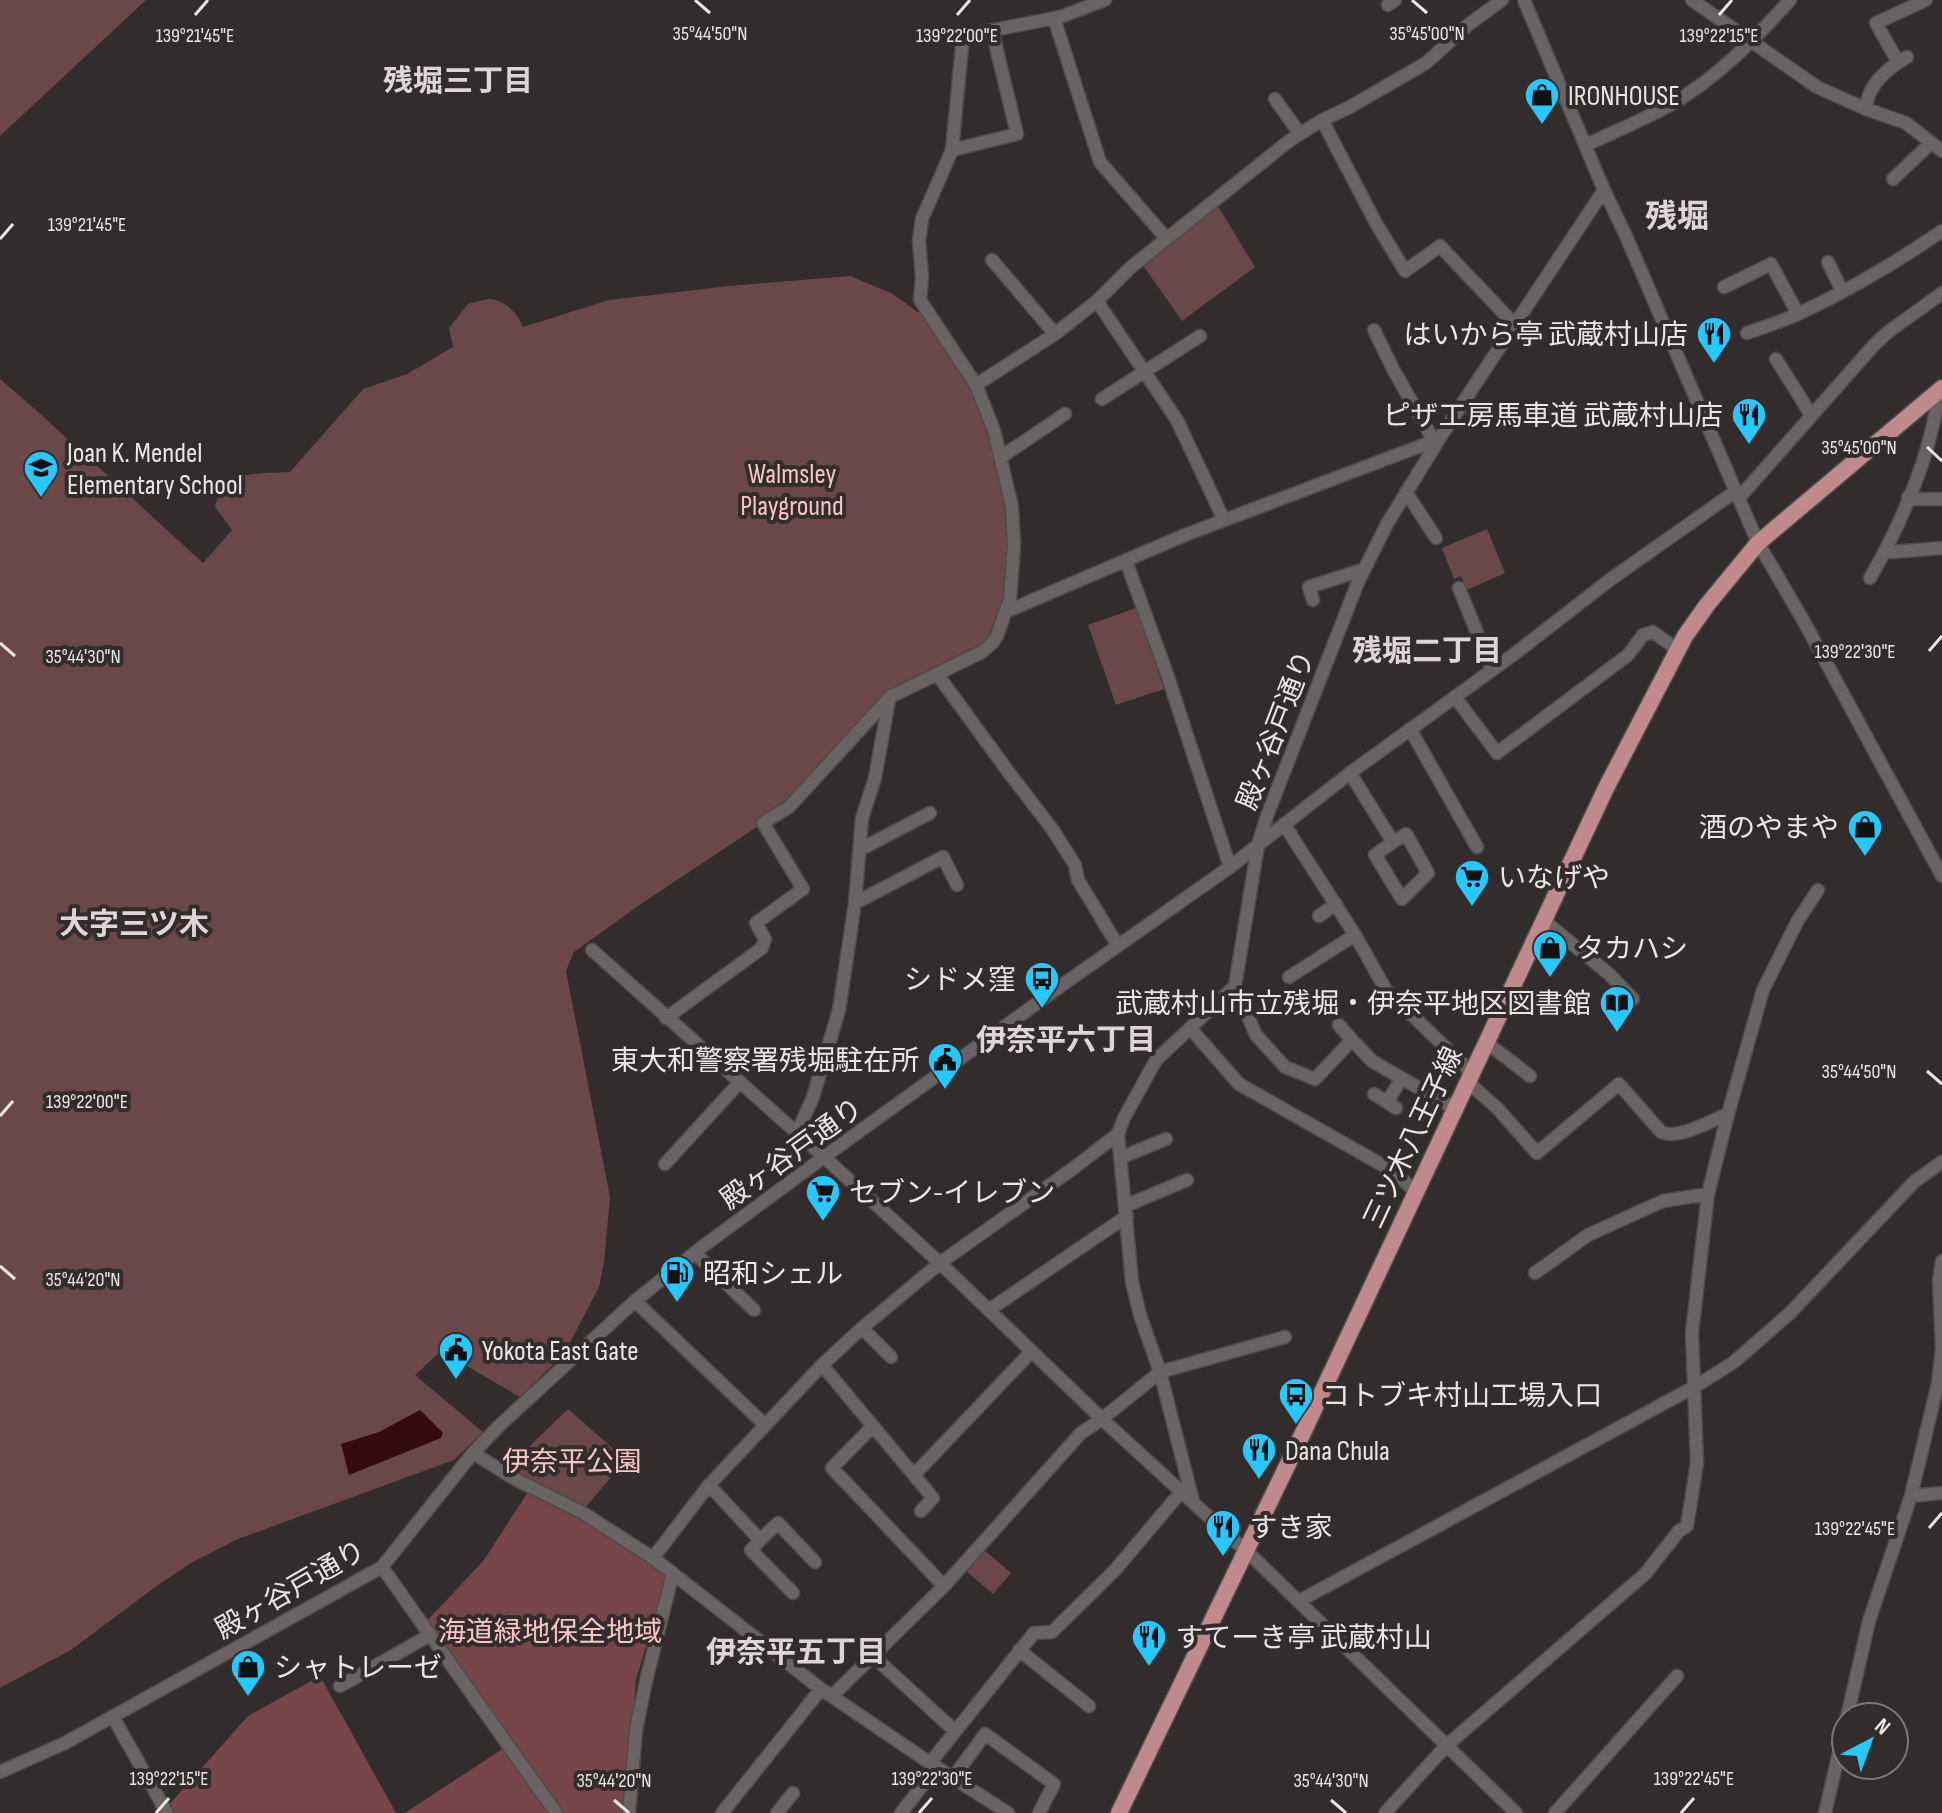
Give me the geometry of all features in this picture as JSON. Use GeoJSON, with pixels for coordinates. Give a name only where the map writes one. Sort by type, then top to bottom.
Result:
{"type":"FeatureCollection","features":[{"type":"Feature","properties":{"kind":"main road","name":"三ツ木八王子線"},"geometry":{"type":"LineString","coordinates":[[1119,1813],[1606,788],[1685,636],[1758,543],[1937,393]]}},
{"type":"Feature","properties":{"kind":"street"},"geometry":{"type":"LineString","coordinates":[[666,1018],[762,948],[765,939],[756,923],[803,889],[763,823],[789,807],[890,697],[987,648],[997,636],[1010,599],[1014,527],[1012,507],[994,430],[976,385],[920,300],[919,241],[922,219],[952,150],[963,36],[1054,18],[1105,0]]}},
{"type":"Feature","properties":{"kind":"street"},"geometry":{"type":"LineString","coordinates":[[976,385],[1055,334],[1097,301],[1122,274],[1269,156],[1322,120],[1426,63],[1468,25],[1502,0]]}},
{"type":"Feature","properties":{"kind":"street"},"geometry":{"type":"LineString","coordinates":[[1524,0],[1758,543],[1942,876]]}},
{"type":"Feature","properties":{"kind":"street"},"geometry":{"type":"LineString","coordinates":[[1692,0],[1817,87],[1906,123],[1936,147],[1893,179]]}},
{"type":"Feature","properties":{"kind":"street"},"geometry":{"type":"LineString","coordinates":[[1586,145],[1670,105],[1716,74],[1790,0]]}},
{"type":"Feature","properties":{"kind":"street"},"geometry":{"type":"LineString","coordinates":[[1866,109],[1866,99],[1885,70],[1902,60],[1876,23],[1926,0]]}},
{"type":"Feature","properties":{"kind":"street"},"geometry":{"type":"LineString","coordinates":[[1054,18],[1100,162],[1166,238]]}},
{"type":"Feature","properties":{"kind":"street"},"geometry":{"type":"LineString","coordinates":[[952,150],[1017,134],[992,30]]}},
{"type":"Feature","properties":{"kind":"street"},"geometry":{"type":"LineString","coordinates":[[1275,99],[1300,134]]}},
{"type":"Feature","properties":{"kind":"street"},"geometry":{"type":"LineString","coordinates":[[1322,120],[1405,271],[1440,246],[1515,325]]}},
{"type":"Feature","properties":{"kind":"street","name":"殿ヶ谷戸通り"},"geometry":{"type":"LineString","coordinates":[[0,1772],[49,1752],[382,1567],[473,1453],[635,1301],[824,1157],[1258,845],[1365,569],[1437,440],[1604,190]]}},
{"type":"Feature","properties":{"kind":"street"},"geometry":{"type":"LineString","coordinates":[[1747,333],[1798,314],[1842,291],[1942,231]]}},
{"type":"Feature","properties":{"kind":"street"},"geometry":{"type":"LineString","coordinates":[[992,260],[1055,334]]}},
{"type":"Feature","properties":{"kind":"street"},"geometry":{"type":"LineString","coordinates":[[1828,262],[1842,291]]}},
{"type":"Feature","properties":{"kind":"street"},"geometry":{"type":"LineString","coordinates":[[1724,287],[1771,264],[1798,314]]}},
{"type":"Feature","properties":{"kind":"street"},"geometry":{"type":"LineString","coordinates":[[1352,1040],[1315,1079],[1285,1067],[1256,1035],[1235,986],[1258,845],[1611,579],[1737,494],[1881,338],[1942,293]]}},
{"type":"Feature","properties":{"kind":"street"},"geometry":{"type":"LineString","coordinates":[[1097,301],[1177,420],[1224,520]]}},
{"type":"Feature","properties":{"kind":"street"},"geometry":{"type":"LineString","coordinates":[[1005,612],[1224,520],[1437,440],[1394,371],[1374,330]]}},
{"type":"Feature","properties":{"kind":"street"},"geometry":{"type":"LineString","coordinates":[[1102,399],[1200,336]]}},
{"type":"Feature","properties":{"kind":"street"},"geometry":{"type":"LineString","coordinates":[[1776,359],[1811,415]]}},
{"type":"Feature","properties":{"kind":"street"},"geometry":{"type":"LineString","coordinates":[[1870,578],[1886,550],[1928,448],[1937,393]]}},
{"type":"Feature","properties":{"kind":"street"},"geometry":{"type":"LineString","coordinates":[[1001,457],[1065,414]]}},
{"type":"Feature","properties":{"kind":"street"},"geometry":{"type":"LineString","coordinates":[[1406,492],[1436,538]]}},
{"type":"Feature","properties":{"kind":"street"},"geometry":{"type":"LineString","coordinates":[[1908,497],[1942,499]]}},
{"type":"Feature","properties":{"kind":"street"},"geometry":{"type":"LineString","coordinates":[[1886,550],[1942,548]]}},
{"type":"Feature","properties":{"kind":"street"},"geometry":{"type":"LineString","coordinates":[[1126,561],[1166,671],[1230,867]]}},
{"type":"Feature","properties":{"kind":"street"},"geometry":{"type":"LineString","coordinates":[[1313,600],[1309,587],[1365,569]]}},
{"type":"Feature","properties":{"kind":"street"},"geometry":{"type":"LineString","coordinates":[[1459,588],[1492,670]]}},
{"type":"Feature","properties":{"kind":"street"},"geometry":{"type":"LineString","coordinates":[[1455,697],[1497,753],[1628,655],[1643,635],[1653,632],[1678,650]]}},
{"type":"Feature","properties":{"kind":"street"},"geometry":{"type":"LineString","coordinates":[[937,674],[1053,830],[1075,865],[1078,880],[1118,946]]}},
{"type":"Feature","properties":{"kind":"street"},"geometry":{"type":"LineString","coordinates":[[797,1133],[813,1097],[839,1010],[855,903],[862,818],[875,778],[890,697]]}},
{"type":"Feature","properties":{"kind":"street"},"geometry":{"type":"LineString","coordinates":[[1410,729],[1477,847]]}},
{"type":"Feature","properties":{"kind":"street"},"geometry":{"type":"LineString","coordinates":[[1350,773],[1393,842]]}},
{"type":"Feature","properties":{"kind":"street"},"geometry":{"type":"LineString","coordinates":[[861,849],[930,813]]}},
{"type":"Feature","properties":{"kind":"street"},"geometry":{"type":"LineString","coordinates":[[1284,824],[1336,904],[1386,990],[1537,1153],[1619,1084],[1667,1135],[1728,1114]]}},
{"type":"Feature","properties":{"kind":"street"},"geometry":{"type":"LineString","coordinates":[[1406,834],[1428,873],[1402,899],[1375,855],[1393,842],[1406,834]]}},
{"type":"Feature","properties":{"kind":"street"},"geometry":{"type":"LineString","coordinates":[[855,903],[943,857],[957,885]]}},
{"type":"Feature","properties":{"kind":"street"},"geometry":{"type":"LineString","coordinates":[[1385,1813],[1446,1746],[1645,1574],[1679,1531],[1687,1526],[1697,1463],[1692,1333],[1708,1194],[1763,990],[1797,922],[1818,890]]}},
{"type":"Feature","properties":{"kind":"street"},"geometry":{"type":"LineString","coordinates":[[1319,916],[1336,904]]}},
{"type":"Feature","properties":{"kind":"street"},"geometry":{"type":"LineString","coordinates":[[1543,920],[1609,974],[1633,999]]}},
{"type":"Feature","properties":{"kind":"street"},"geometry":{"type":"LineString","coordinates":[[1289,977],[1355,935]]}},
{"type":"Feature","properties":{"kind":"street"},"geometry":{"type":"LineString","coordinates":[[592,950],[940,1263],[1102,1419],[1299,1601],[1516,1813]]}},
{"type":"Feature","properties":{"kind":"street"},"geometry":{"type":"LineString","coordinates":[[1194,1504],[1160,1372],[1132,1282],[1118,1134],[1156,1060],[1235,986]]}},
{"type":"Feature","properties":{"kind":"street"},"geometry":{"type":"LineString","coordinates":[[1339,1025],[1372,1061],[1455,1109]]}},
{"type":"Feature","properties":{"kind":"street"},"geometry":{"type":"LineString","coordinates":[[1190,1028],[1239,1084],[1393,1171],[1416,1192]]}},
{"type":"Feature","properties":{"kind":"street"},"geometry":{"type":"LineString","coordinates":[[1486,1042],[1530,1076]]}},
{"type":"Feature","properties":{"kind":"street"},"geometry":{"type":"LineString","coordinates":[[1374,1094],[1392,1105],[1402,1078]]}},
{"type":"Feature","properties":{"kind":"street"},"geometry":{"type":"LineString","coordinates":[[665,1164],[739,1083]]}},
{"type":"Feature","properties":{"kind":"street"},"geometry":{"type":"LineString","coordinates":[[653,1558],[709,1485],[822,1365],[862,1328],[940,1263],[1118,1134]]}},
{"type":"Feature","properties":{"kind":"street"},"geometry":{"type":"LineString","coordinates":[[1120,1158],[1166,1139]]}},
{"type":"Feature","properties":{"kind":"street"},"geometry":{"type":"LineString","coordinates":[[1299,1601],[1696,1386],[1734,1362],[1791,1312],[1915,1181],[1942,1162]]}},
{"type":"Feature","properties":{"kind":"street"},"geometry":{"type":"LineString","coordinates":[[989,1310],[1126,1211],[1187,1180]]}},
{"type":"Feature","properties":{"kind":"street"},"geometry":{"type":"LineString","coordinates":[[1535,1273],[1601,1229],[1663,1201],[1708,1194]]}},
{"type":"Feature","properties":{"kind":"street"},"geometry":{"type":"LineString","coordinates":[[695,1253],[754,1310]]}},
{"type":"Feature","properties":{"kind":"street"},"geometry":{"type":"LineString","coordinates":[[1851,1701],[1869,1621],[1911,1496],[1941,1368],[1939,1281],[1942,1261]]}},
{"type":"Feature","properties":{"kind":"street"},"geometry":{"type":"LineString","coordinates":[[635,1301],[765,1425]]}},
{"type":"Feature","properties":{"kind":"street"},"geometry":{"type":"LineString","coordinates":[[862,1328],[891,1357]]}},
{"type":"Feature","properties":{"kind":"street"},"geometry":{"type":"LineString","coordinates":[[722,1813],[826,1692],[873,1656],[944,1586],[1081,1433],[1160,1372],[1285,1337]]}},
{"type":"Feature","properties":{"kind":"street"},"geometry":{"type":"LineString","coordinates":[[914,1475],[1031,1352]]}},
{"type":"Feature","properties":{"kind":"street"},"geometry":{"type":"LineString","coordinates":[[822,1365],[933,1498],[921,1511]]}},
{"type":"Feature","properties":{"kind":"street"},"geometry":{"type":"LineString","coordinates":[[873,1426],[832,1468],[944,1586]]}},
{"type":"Feature","properties":{"kind":"street"},"geometry":{"type":"LineString","coordinates":[[473,1453],[513,1478],[583,1513],[653,1558],[826,1692],[1008,1813]]}},
{"type":"Feature","properties":{"kind":"street"},"geometry":{"type":"LineString","coordinates":[[709,1485],[760,1540]]}},
{"type":"Feature","properties":{"kind":"street"},"geometry":{"type":"LineString","coordinates":[[901,1813],[955,1731],[1019,1650],[1034,1633],[1052,1632],[1115,1570],[1181,1492]]}},
{"type":"Feature","properties":{"kind":"street"},"geometry":{"type":"LineString","coordinates":[[1911,1496],[1942,1493]]}},
{"type":"Feature","properties":{"kind":"street"},"geometry":{"type":"LineString","coordinates":[[793,1593],[751,1550],[778,1523],[815,1562]]}},
{"type":"Feature","properties":{"kind":"street"},"geometry":{"type":"LineString","coordinates":[[382,1567],[556,1813]]}},
{"type":"Feature","properties":{"kind":"street"},"geometry":{"type":"LineString","coordinates":[[629,1813],[636,1730],[673,1573]]}},
{"type":"Feature","properties":{"kind":"street"},"geometry":{"type":"LineString","coordinates":[[340,1686],[430,1635]]}},
{"type":"Feature","properties":{"kind":"street"},"geometry":{"type":"LineString","coordinates":[[1019,1650],[1089,1706]]}},
{"type":"Feature","properties":{"kind":"street"},"geometry":{"type":"LineString","coordinates":[[873,1656],[955,1731]]}},
{"type":"Feature","properties":{"kind":"street"},"geometry":{"type":"LineString","coordinates":[[1555,1813],[1677,1676]]}},
{"type":"Feature","properties":{"kind":"street"},"geometry":{"type":"LineString","coordinates":[[113,1717],[167,1813]]}},
{"type":"Feature","properties":{"kind":"street"},"geometry":{"type":"LineString","coordinates":[[953,1778],[985,1734],[1054,1784],[1039,1813]]}},
{"type":"Feature","properties":{"kind":"street"},"geometry":{"type":"LineString","coordinates":[[1825,1813],[1833,1781]]}},
{"type":"Feature","properties":{"kind":"street"},"geometry":{"type":"LineString","coordinates":[[777,1813],[793,1793]]}},
{"type":"Feature","properties":{"kind":"green space"},"geometry":{"type":"Polygon","coordinates":[[[0,0],[146,0],[0,136],[0,0]]]}},
{"type":"Feature","properties":{"kind":"green space"},"geometry":{"type":"Polygon","coordinates":[[[1216,203],[1255,267],[1182,321],[1142,264],[1216,203]]]}},
{"type":"Feature","properties":{"kind":"green space","name":"Walmsley Playground"},"geometry":{"type":"Polygon","coordinates":[[[850,276],[891,293],[935,324],[955,352],[998,444],[1012,578],[982,652],[890,697],[763,823],[574,952],[566,971],[610,1197],[599,1287],[564,1354],[520,1397],[441,1351],[415,1375],[483,1432],[454,1460],[238,1539],[191,1563],[71,1650],[0,1688],[0,379],[203,563],[232,530],[215,507],[226,483],[247,475],[290,472],[363,389],[407,374],[453,347],[449,328],[468,304],[488,299],[500,301],[514,312],[523,327],[609,300],[850,276]]]}},
{"type":"Feature","properties":{"kind":"green space"},"geometry":{"type":"Polygon","coordinates":[[[1487,529],[1505,573],[1467,590],[1461,576],[1454,579],[1442,548],[1487,529]]]}},
{"type":"Feature","properties":{"kind":"green space"},"geometry":{"type":"Polygon","coordinates":[[[1136,608],[1164,689],[1116,705],[1088,625],[1136,608]]]}},
{"type":"Feature","properties":{"kind":"green space","name":"伊奈平公園"},"geometry":{"type":"Polygon","coordinates":[[[568,1409],[626,1460],[584,1509],[506,1469],[568,1409]]]}},
{"type":"Feature","properties":{"kind":"green space","name":"海道緑地保全地域"},"geometry":{"type":"Polygon","coordinates":[[[528,1492],[599,1530],[667,1575],[636,1680],[625,1813],[405,1813],[510,1744],[425,1623],[484,1560],[528,1492]]]}},
{"type":"Feature","properties":{"kind":"green space"},"geometry":{"type":"Polygon","coordinates":[[[983,1549],[1011,1573],[993,1594],[965,1570],[983,1549]]]}},
{"type":"Feature","properties":{"kind":"green space"},"geometry":{"type":"Polygon","coordinates":[[[320,1676],[396,1813],[173,1813],[168,1806],[248,1716],[320,1676]]]}},
{"type":"Feature","properties":{"kind":"shaded area"},"geometry":{"type":"Polygon","coordinates":[[[420,1410],[443,1433],[441,1438],[349,1475],[341,1444],[379,1432],[420,1410]]]}},
{"type":"Feature","properties":{"kind":"place","name":"IRONHOUSE"},"geometry":{"type":"Point","coordinates":[1542,126]}},
{"type":"Feature","properties":{"kind":"place","name":"はいから亭 武蔵村山店"},"geometry":{"type":"Point","coordinates":[1714,365]}},
{"type":"Feature","properties":{"kind":"place","name":"ピザ工房馬車道 武蔵村山店"},"geometry":{"type":"Point","coordinates":[1749,446]}},
{"type":"Feature","properties":{"kind":"place","name":"Joan K. Mendel Elementary School"},"geometry":{"type":"Point","coordinates":[41,499]}},
{"type":"Feature","properties":{"kind":"place","name":"酒のやまや"},"geometry":{"type":"Point","coordinates":[1865,858]}},
{"type":"Feature","properties":{"kind":"place","name":"いなげや"},"geometry":{"type":"Point","coordinates":[1472,908]}},
{"type":"Feature","properties":{"kind":"place","name":"タカハシ"},"geometry":{"type":"Point","coordinates":[1550,979]}},
{"type":"Feature","properties":{"kind":"place","name":"シドメ窪"},"geometry":{"type":"Point","coordinates":[1042,1010]}},
{"type":"Feature","properties":{"kind":"place","name":"武蔵村山市立残堀・伊奈平地区図書館"},"geometry":{"type":"Point","coordinates":[1617,1034]}},
{"type":"Feature","properties":{"kind":"place","name":"東大和警察署残堀駐在所"},"geometry":{"type":"Point","coordinates":[945,1091]}},
{"type":"Feature","properties":{"kind":"place","name":"セブン-イレブン"},"geometry":{"type":"Point","coordinates":[823,1223]}},
{"type":"Feature","properties":{"kind":"place","name":"昭和シェル"},"geometry":{"type":"Point","coordinates":[677,1304]}},
{"type":"Feature","properties":{"kind":"place","name":"Yokota East Gate"},"geometry":{"type":"Point","coordinates":[456,1381]}},
{"type":"Feature","properties":{"kind":"place","name":"コトブキ村山工場入口"},"geometry":{"type":"Point","coordinates":[1296,1426]}},
{"type":"Feature","properties":{"kind":"place","name":"Dana Chula"},"geometry":{"type":"Point","coordinates":[1259,1481]}},
{"type":"Feature","properties":{"kind":"place","name":"すき家"},"geometry":{"type":"Point","coordinates":[1223,1558]}},
{"type":"Feature","properties":{"kind":"place","name":"すてーき亭 武蔵村山"},"geometry":{"type":"Point","coordinates":[1149,1668]}},
{"type":"Feature","properties":{"kind":"place","name":"シャトレーゼ"},"geometry":{"type":"Point","coordinates":[248,1698]}},
{"type":"Feature","properties":{"kind":"district","name":"残堀三丁目"},"geometry":{"type":"Point","coordinates":[458,81]}},
{"type":"Feature","properties":{"kind":"district","name":"残堀"},"geometry":{"type":"Point","coordinates":[1677,216]}},
{"type":"Feature","properties":{"kind":"district","name":"残堀二丁目"},"geometry":{"type":"Point","coordinates":[1427,651]}},
{"type":"Feature","properties":{"kind":"district","name":"大字三ツ木"},"geometry":{"type":"Point","coordinates":[134,924]}},
{"type":"Feature","properties":{"kind":"district","name":"伊奈平六丁目"},"geometry":{"type":"Point","coordinates":[1066,1040]}},
{"type":"Feature","properties":{"kind":"district","name":"伊奈平五丁目"},"geometry":{"type":"Point","coordinates":[796,1652]}}]}
